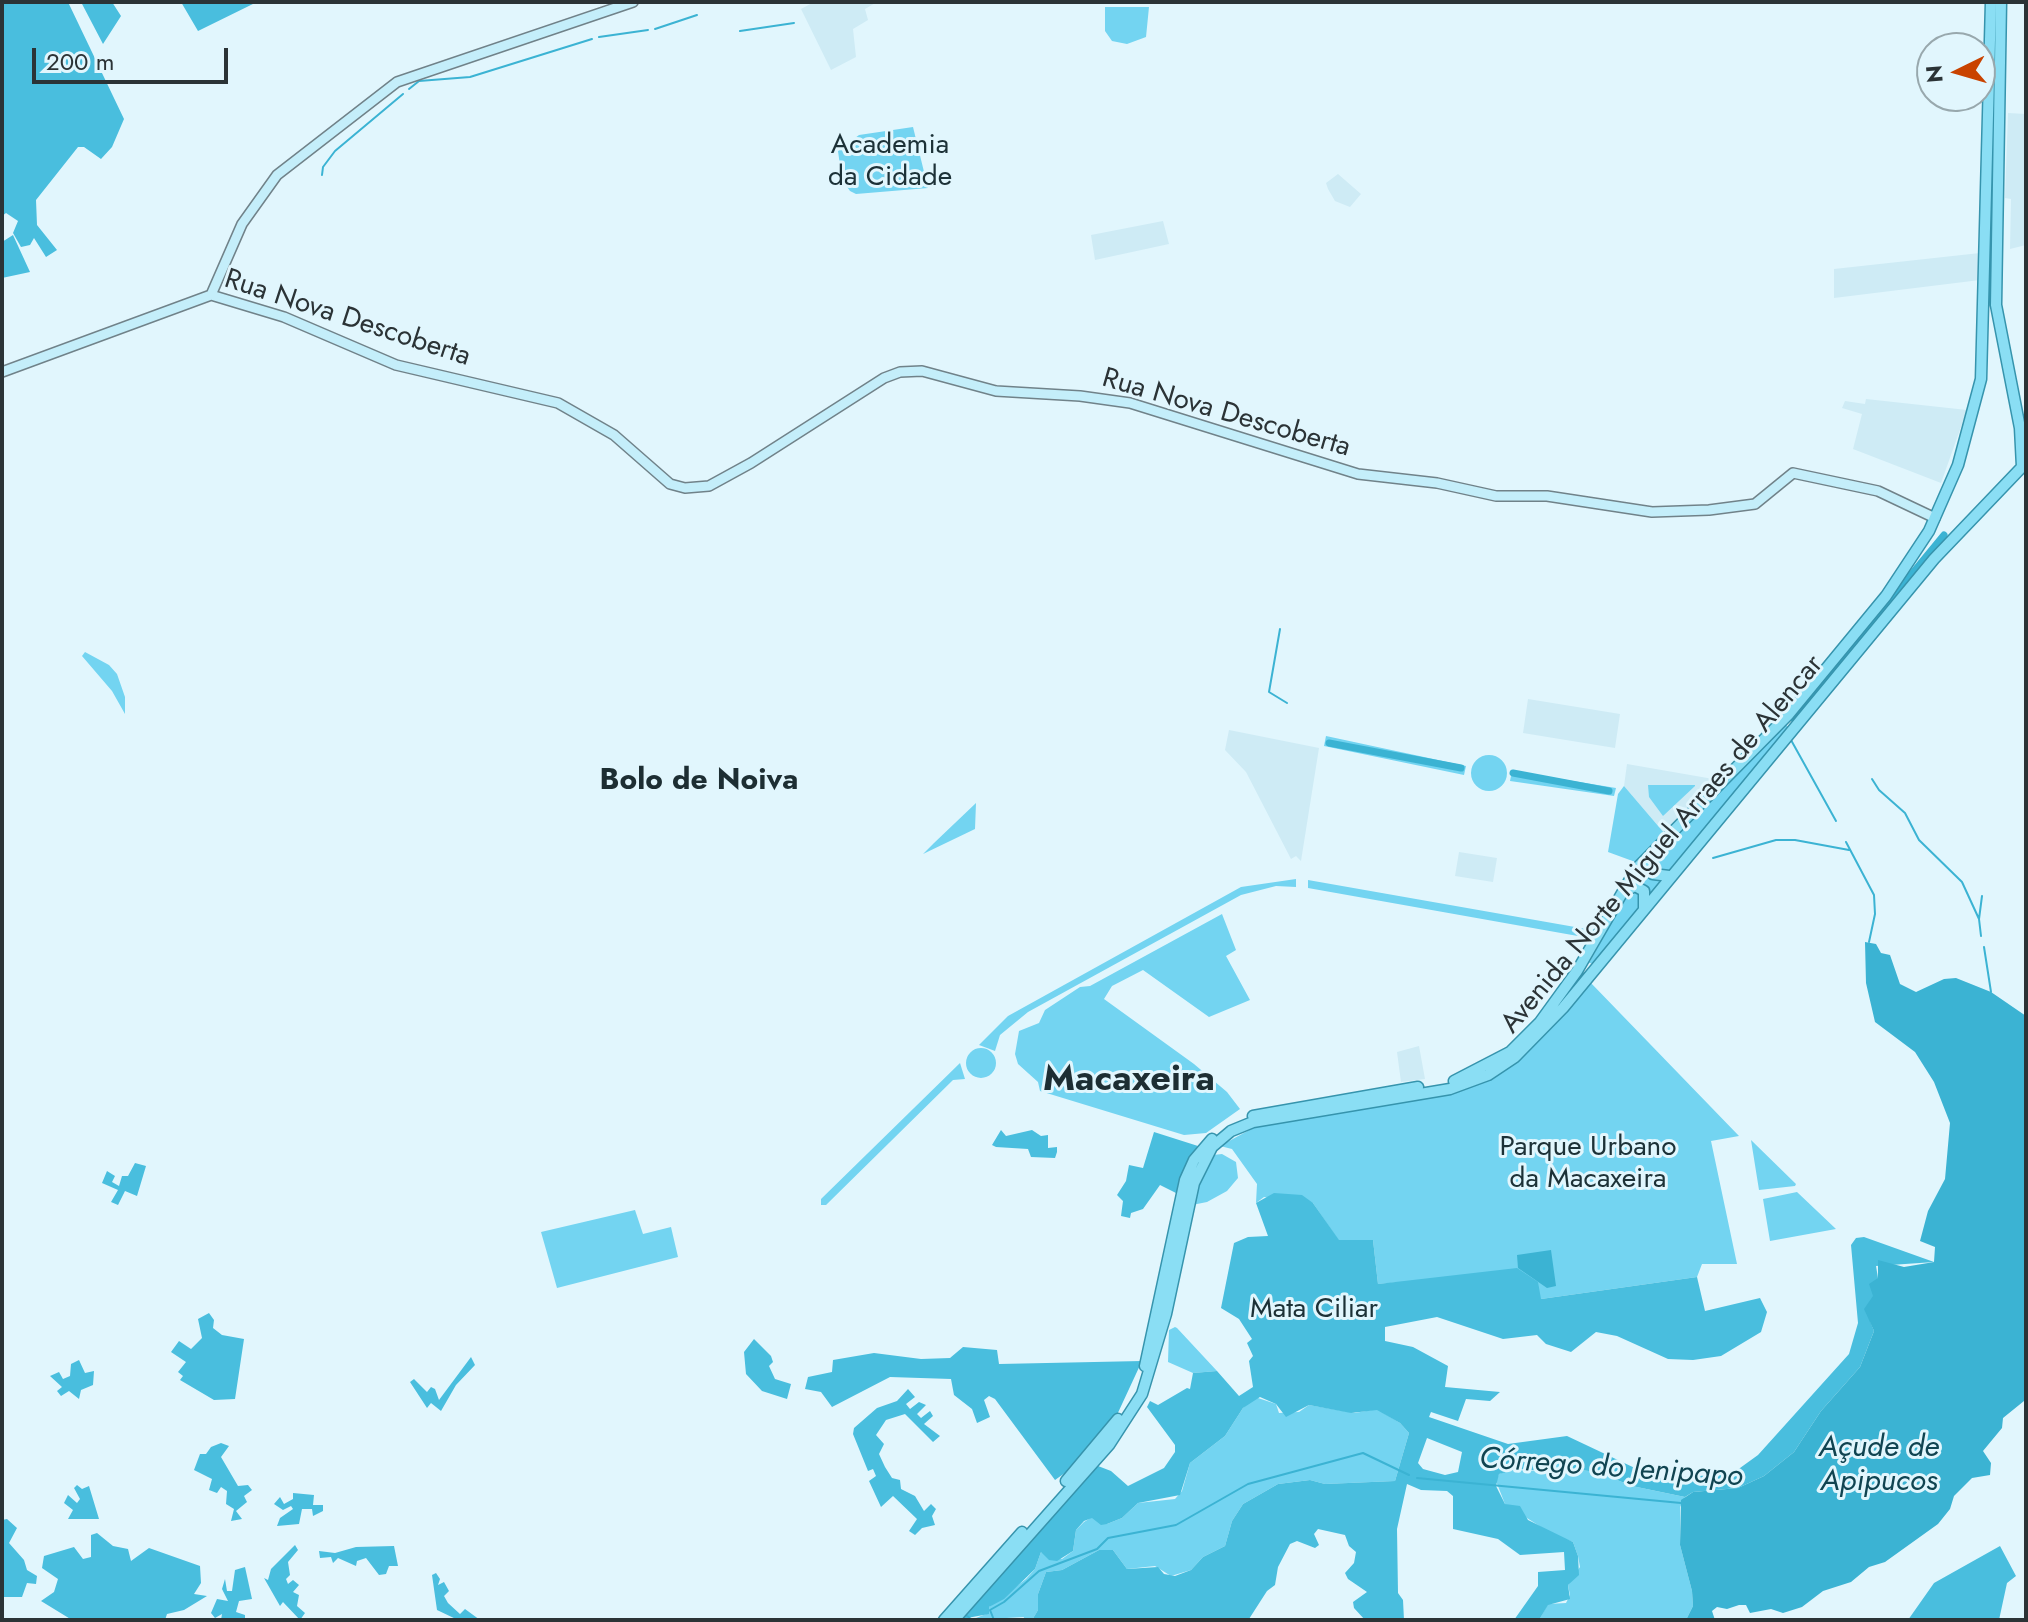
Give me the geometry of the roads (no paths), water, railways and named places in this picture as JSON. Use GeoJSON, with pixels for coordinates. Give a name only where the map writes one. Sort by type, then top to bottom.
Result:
{"type":"FeatureCollection","features":[{"type":"Feature","properties":{"kind":"main road"},"geometry":{"type":"LineString","coordinates":[[211,295],[242,224],[277,175],[397,82],[633,2]]}},
{"type":"Feature","properties":{"kind":"main road","name":"Avenida Norte Miguel Arraes de Alencar"},"geometry":{"type":"LineString","coordinates":[[944,1620],[1111,1429],[1136,1392],[1146,1363],[1185,1180],[1205,1144],[1224,1129],[1250,1116],[1338,1098],[1447,1083],[1495,1062],[1525,1039],[1549,1011],[1636,869],[1788,715],[1909,566],[1935,518],[1958,465],[1976,405],[1983,331],[1991,2]]}},
{"type":"Feature","properties":{"kind":"main road","name":"Avenida Norte Miguel Arraes de Alencar"},"geometry":{"type":"LineString","coordinates":[[954,1620],[1109,1445],[1142,1394],[1166,1314],[1194,1183],[1212,1147],[1231,1131],[1253,1122],[1450,1089],[1488,1075],[1515,1057],[1546,1026],[1644,910],[1934,559],[2022,467],[2020,428],[1999,329],[1995,280],[2001,2]]}},
{"type":"Feature","properties":{"kind":"main road","name":"Rua Nova Descoberta"},"geometry":{"type":"LineString","coordinates":[[2,372],[211,295],[277,314],[396,365],[558,403],[614,435],[670,484],[685,488],[709,486],[747,465],[884,378],[900,372],[922,371],[996,391],[1080,396],[1130,403],[1358,474],[1437,483],[1496,496],[1547,496],[1652,512],[1709,510],[1755,504],[1793,473],[1878,491],[1935,518]]}},
{"type":"Feature","properties":{"kind":"main road"},"geometry":{"type":"LineString","coordinates":[[1983,331],[1999,329]]}},
{"type":"Feature","properties":{"kind":"main road"},"geometry":{"type":"LineString","coordinates":[[1651,854],[1653,874],[1669,876]]}},
{"type":"Feature","properties":{"kind":"main road"},"geometry":{"type":"LineString","coordinates":[[1622,893],[1635,886],[1644,891],[1644,910]]}},
{"type":"Feature","properties":{"kind":"water","name":"Açude de Apipucos"},"geometry":{"type":"Polygon","coordinates":[[[1865,942],[1876,944],[1881,953],[1890,955],[1900,984],[1916,992],[1944,979],[1956,978],[1991,992],[2026,1016],[2024,1401],[2003,1418],[2002,1428],[1983,1451],[1991,1463],[1990,1475],[1972,1478],[1954,1496],[1950,1509],[1938,1524],[1885,1562],[1869,1567],[1851,1582],[1823,1591],[1802,1607],[1783,1613],[1771,1609],[1750,1613],[1746,1605],[1739,1605],[1727,1609],[1717,1607],[1712,1611],[1715,1620],[1686,1620],[1693,1606],[1680,1545],[1681,1500],[1693,1492],[1738,1488],[1764,1476],[1794,1452],[1821,1411],[1860,1367],[1874,1331],[1864,1309],[1873,1296],[1869,1284],[1878,1278],[1878,1260],[1904,1267],[1934,1262],[1935,1247],[1920,1241],[1928,1211],[1945,1179],[1950,1123],[1934,1082],[1915,1052],[1875,1022],[1866,983],[1865,942]]]}},
{"type":"Feature","properties":{"kind":"water"},"geometry":{"type":"Polygon","coordinates":[[[1551,1250],[1556,1286],[1547,1288],[1518,1268],[1517,1255],[1551,1250]]]}},
{"type":"Feature","properties":{"kind":"waterway"},"geometry":{"type":"LineString","coordinates":[[655,29],[697,15]]}},
{"type":"Feature","properties":{"kind":"waterway"},"geometry":{"type":"LineString","coordinates":[[740,31],[794,23]]}},
{"type":"Feature","properties":{"kind":"waterway"},"geometry":{"type":"LineString","coordinates":[[599,37],[648,30]]}},
{"type":"Feature","properties":{"kind":"waterway"},"geometry":{"type":"LineString","coordinates":[[409,89],[419,81],[470,77],[592,39]]}},
{"type":"Feature","properties":{"kind":"waterway"},"geometry":{"type":"LineString","coordinates":[[322,175],[323,167],[335,151],[403,94]]}},
{"type":"Feature","properties":{"kind":"waterway"},"geometry":{"type":"LineString","coordinates":[[1793,718],[1944,535]]}},
{"type":"Feature","properties":{"kind":"waterway"},"geometry":{"type":"LineString","coordinates":[[1280,629],[1269,692],[1287,703]]}},
{"type":"Feature","properties":{"kind":"waterway"},"geometry":{"type":"LineString","coordinates":[[1791,740],[1836,821]]}},
{"type":"Feature","properties":{"kind":"waterway"},"geometry":{"type":"LineString","coordinates":[[1329,743],[1461,768]]}},
{"type":"Feature","properties":{"kind":"waterway"},"geometry":{"type":"LineString","coordinates":[[1513,773],[1609,791]]}},
{"type":"Feature","properties":{"kind":"waterway"},"geometry":{"type":"LineString","coordinates":[[1872,779],[1879,790],[1905,813],[1919,840],[1962,882],[1979,919],[1981,936]]}},
{"type":"Feature","properties":{"kind":"waterway"},"geometry":{"type":"LineString","coordinates":[[1713,858],[1776,840],[1795,840],[1849,850]]}},
{"type":"Feature","properties":{"kind":"waterway"},"geometry":{"type":"LineString","coordinates":[[1846,842],[1874,895],[1875,914],[1869,942]]}},
{"type":"Feature","properties":{"kind":"waterway"},"geometry":{"type":"LineString","coordinates":[[1979,919],[1982,896]]}},
{"type":"Feature","properties":{"kind":"waterway"},"geometry":{"type":"LineString","coordinates":[[1984,947],[1991,992]]}},
{"type":"Feature","properties":{"kind":"waterway","name":"Córrego do Jenipapo"},"geometry":{"type":"LineString","coordinates":[[994,1620],[990,1610],[1004,1602],[1039,1571],[1097,1549],[1108,1538],[1176,1525],[1248,1484],[1363,1453],[1409,1475]]}},
{"type":"Feature","properties":{"kind":"waterway","name":"Córrego do Jenipapo"},"geometry":{"type":"LineString","coordinates":[[1417,1478],[1681,1503]]}},
{"type":"Feature","properties":{"kind":"waterway","name":"Córrego do Jenipapo"},"geometry":{"type":"LineString","coordinates":[[966,1615],[972,1620]]}},
{"type":"Feature","properties":{"kind":"district","name":"Bolo de Noiva"},"geometry":{"type":"Point","coordinates":[699,782]}},
{"type":"Feature","properties":{"kind":"district","name":"Macaxeira"},"geometry":{"type":"Point","coordinates":[1129,1081]}},
{"type":"Feature","properties":{"kind":"park label","name":"Academia da Cidade"},"geometry":{"type":"Point","coordinates":[890,162]}},
{"type":"Feature","properties":{"kind":"park label","name":"Parque Urbano da Macaxeira"},"geometry":{"type":"Point","coordinates":[1588,1164]}},
{"type":"Feature","properties":{"kind":"park label","name":"Mata Ciliar"},"geometry":{"type":"Point","coordinates":[1314,1310]}}]}
